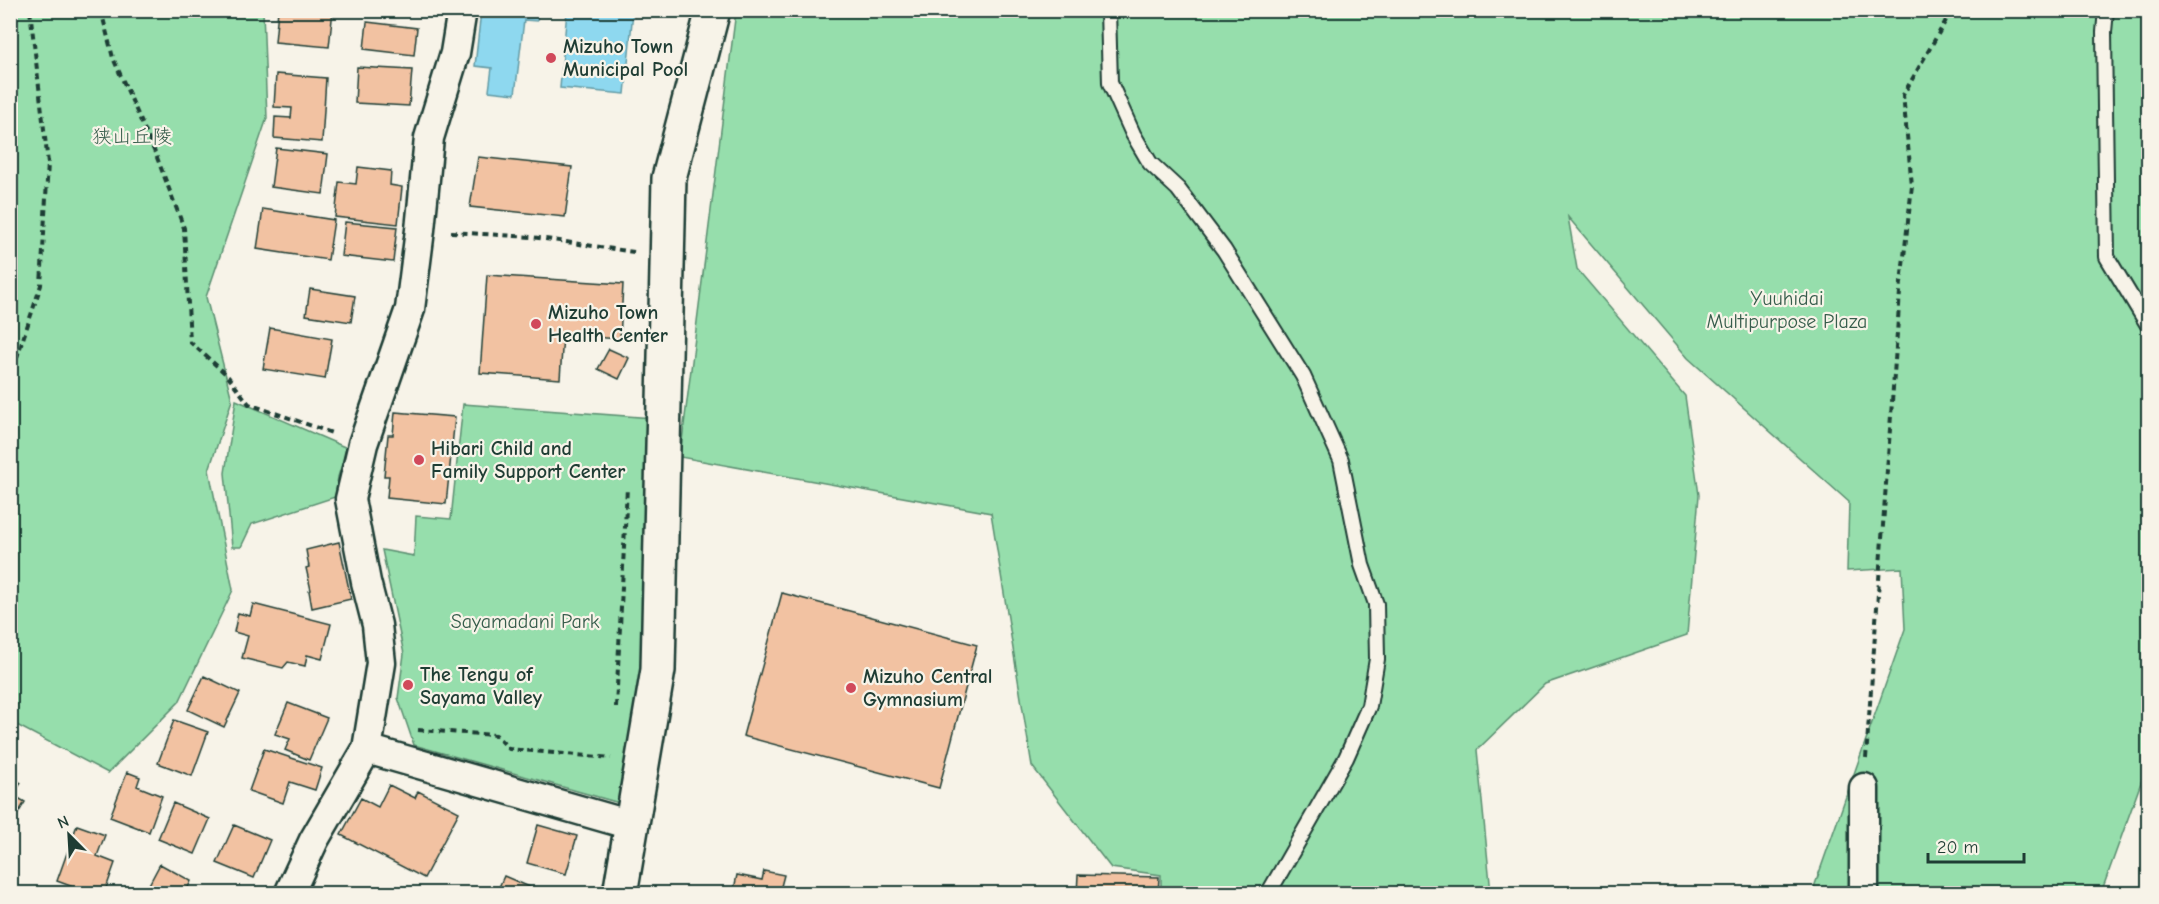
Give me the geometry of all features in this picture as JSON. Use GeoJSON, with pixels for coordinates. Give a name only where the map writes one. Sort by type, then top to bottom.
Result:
{"type":"FeatureCollection","features":[{"type":"Feature","properties":{"kind":"street"},"geometry":{"type":"LineString","coordinates":[[289,894],[314,840],[368,748],[381,663],[377,625],[350,499],[363,444],[410,309],[429,138],[455,53],[462,10]]}},
{"type":"Feature","properties":{"kind":"street"},"geometry":{"type":"LineString","coordinates":[[620,894],[658,670],[669,178],[713,10]]}},
{"type":"Feature","properties":{"kind":"street"},"geometry":{"type":"LineString","coordinates":[[368,748],[631,825]]}},
{"type":"Feature","properties":{"kind":"street"},"geometry":{"type":"LineString","coordinates":[[1864,788],[1864,894]]}},
{"type":"Feature","properties":{"kind":"lane"},"geometry":{"type":"LineString","coordinates":[[1108,10],[1110,83],[1133,134],[1150,162],[1178,189],[1224,250],[1303,376],[1341,460],[1362,565],[1376,604],[1377,659],[1369,706],[1346,758],[1268,894]]}},
{"type":"Feature","properties":{"kind":"lane"},"geometry":{"type":"LineString","coordinates":[[2106,10],[2104,32],[2107,257],[2148,325]]}},
{"type":"Feature","properties":{"kind":"path"},"geometry":{"type":"LineString","coordinates":[[10,378],[41,285],[48,163],[30,10]]}},
{"type":"Feature","properties":{"kind":"path"},"geometry":{"type":"LineString","coordinates":[[101,10],[112,58],[156,155],[184,228],[190,342],[226,374],[249,404],[363,444]]}},
{"type":"Feature","properties":{"kind":"path"},"geometry":{"type":"LineString","coordinates":[[1864,788],[1900,292],[1912,186],[1903,95],[1952,10]]}},
{"type":"Feature","properties":{"kind":"path"},"geometry":{"type":"LineString","coordinates":[[420,230],[532,237],[637,253]]}},
{"type":"Feature","properties":{"kind":"path"},"geometry":{"type":"LineString","coordinates":[[408,729],[496,735],[509,749],[614,758]]}},
{"type":"Feature","properties":{"kind":"green space","name":"狭山丘陵"},"geometry":{"type":"Polygon","coordinates":[[[10,11],[263,11],[267,118],[206,297],[232,400],[209,470],[233,590],[179,702],[108,773],[11,722],[10,11]]]}},
{"type":"Feature","properties":{"kind":"green space","name":"Yuuhidai Multipurpose Plaza"},"geometry":{"type":"Polygon","coordinates":[[[736,11],[2148,11],[2148,763],[2101,893],[1812,893],[1905,629],[1902,568],[1847,571],[1849,502],[1688,358],[1568,217],[1577,269],[1685,396],[1699,495],[1687,635],[1545,684],[1477,750],[1491,893],[1161,893],[1161,875],[1111,868],[1032,766],[991,513],[680,457],[736,11]]]}},
{"type":"Feature","properties":{"kind":"green space"},"geometry":{"type":"Polygon","coordinates":[[[236,400],[347,448],[338,477],[335,497],[252,524],[241,547],[232,547],[225,473],[236,400]]]}},
{"type":"Feature","properties":{"kind":"green space","name":"Sayamadani Park"},"geometry":{"type":"Polygon","coordinates":[[[463,404],[653,418],[650,669],[623,804],[414,745],[398,698],[404,654],[382,550],[414,556],[416,516],[451,519],[463,404]]]}},
{"type":"Feature","properties":{"kind":"water"},"geometry":{"type":"Polygon","coordinates":[[[481,11],[538,11],[537,21],[524,20],[515,94],[489,91],[492,68],[475,66],[481,11]]]}},
{"type":"Feature","properties":{"kind":"water"},"geometry":{"type":"Polygon","coordinates":[[[567,11],[633,11],[625,94],[560,88],[567,11]]]}},
{"type":"Feature","properties":{"kind":"building"},"geometry":{"type":"Polygon","coordinates":[[[278,10],[333,10],[329,47],[275,42],[278,10]]]}},
{"type":"Feature","properties":{"kind":"building"},"geometry":{"type":"Polygon","coordinates":[[[367,22],[417,28],[414,55],[364,49],[367,22]]]}},
{"type":"Feature","properties":{"kind":"building"},"geometry":{"type":"Polygon","coordinates":[[[357,67],[412,70],[409,106],[355,103],[357,67]]]}},
{"type":"Feature","properties":{"kind":"building"},"geometry":{"type":"Polygon","coordinates":[[[276,74],[326,78],[322,142],[274,138],[275,117],[291,118],[292,108],[274,107],[276,74]]]}},
{"type":"Feature","properties":{"kind":"building"},"geometry":{"type":"Polygon","coordinates":[[[276,148],[328,154],[323,194],[271,187],[276,148]]]}},
{"type":"Feature","properties":{"kind":"building"},"geometry":{"type":"Polygon","coordinates":[[[478,157],[572,167],[565,217],[470,207],[478,157]]]}},
{"type":"Feature","properties":{"kind":"building"},"geometry":{"type":"Polygon","coordinates":[[[358,167],[391,171],[390,185],[402,187],[398,224],[335,217],[339,182],[356,184],[358,167]]]}},
{"type":"Feature","properties":{"kind":"building"},"geometry":{"type":"Polygon","coordinates":[[[263,209],[334,220],[328,260],[257,249],[263,209]]]}},
{"type":"Feature","properties":{"kind":"building"},"geometry":{"type":"Polygon","coordinates":[[[345,222],[397,227],[393,262],[341,256],[345,222]]]}},
{"type":"Feature","properties":{"kind":"building"},"geometry":{"type":"Polygon","coordinates":[[[487,275],[623,284],[620,339],[563,335],[560,379],[480,373],[487,275]]]}},
{"type":"Feature","properties":{"kind":"building"},"geometry":{"type":"Polygon","coordinates":[[[310,289],[355,296],[351,322],[306,315],[310,289]]]}},
{"type":"Feature","properties":{"kind":"building"},"geometry":{"type":"Polygon","coordinates":[[[270,328],[332,339],[325,379],[263,369],[270,328]]]}},
{"type":"Feature","properties":{"kind":"building"},"geometry":{"type":"Polygon","coordinates":[[[609,349],[629,358],[619,379],[598,369],[609,349]]]}},
{"type":"Feature","properties":{"kind":"building"},"geometry":{"type":"Polygon","coordinates":[[[395,412],[455,417],[446,504],[387,498],[389,476],[384,476],[388,435],[393,435],[395,412]]]}},
{"type":"Feature","properties":{"kind":"building"},"geometry":{"type":"Polygon","coordinates":[[[339,542],[351,599],[312,608],[306,568],[309,567],[306,550],[339,542]]]}},
{"type":"Feature","properties":{"kind":"building"},"geometry":{"type":"Polygon","coordinates":[[[782,593],[977,645],[939,788],[743,736],[782,593]]]}},
{"type":"Feature","properties":{"kind":"building"},"geometry":{"type":"Polygon","coordinates":[[[253,604],[331,624],[322,659],[307,655],[305,666],[288,662],[283,668],[242,658],[248,636],[234,632],[238,613],[250,616],[253,604]]]}},
{"type":"Feature","properties":{"kind":"building"},"geometry":{"type":"Polygon","coordinates":[[[204,676],[240,693],[224,727],[188,710],[204,676]]]}},
{"type":"Feature","properties":{"kind":"building"},"geometry":{"type":"Polygon","coordinates":[[[288,703],[327,718],[309,760],[285,750],[290,739],[275,734],[288,703]]]}},
{"type":"Feature","properties":{"kind":"building"},"geometry":{"type":"Polygon","coordinates":[[[174,720],[208,732],[192,776],[158,763],[174,720]]]}},
{"type":"Feature","properties":{"kind":"building"},"geometry":{"type":"Polygon","coordinates":[[[264,749],[322,768],[315,790],[290,782],[283,803],[249,791],[264,749]]]}},
{"type":"Feature","properties":{"kind":"building"},"geometry":{"type":"Polygon","coordinates":[[[127,772],[140,777],[137,786],[162,796],[149,832],[110,817],[127,772]]]}},
{"type":"Feature","properties":{"kind":"building"},"geometry":{"type":"Polygon","coordinates":[[[10,776],[21,783],[13,795],[25,802],[11,825],[10,776]]]}},
{"type":"Feature","properties":{"kind":"building"},"geometry":{"type":"Polygon","coordinates":[[[389,785],[415,798],[418,791],[459,812],[424,878],[341,835],[361,798],[378,807],[389,785]]]}},
{"type":"Feature","properties":{"kind":"building"},"geometry":{"type":"Polygon","coordinates":[[[173,803],[210,819],[195,854],[158,839],[173,803]]]}},
{"type":"Feature","properties":{"kind":"building"},"geometry":{"type":"Polygon","coordinates":[[[77,825],[105,835],[97,856],[115,863],[104,894],[92,894],[57,881],[77,825]]]}},
{"type":"Feature","properties":{"kind":"building"},"geometry":{"type":"Polygon","coordinates":[[[234,825],[270,840],[254,878],[217,863],[234,825]]]}},
{"type":"Feature","properties":{"kind":"building"},"geometry":{"type":"Polygon","coordinates":[[[538,825],[577,836],[566,874],[527,863],[538,825]]]}},
{"type":"Feature","properties":{"kind":"building"},"geometry":{"type":"Polygon","coordinates":[[[160,864],[191,881],[185,894],[144,894],[160,864]]]}},
{"type":"Feature","properties":{"kind":"building"},"geometry":{"type":"Polygon","coordinates":[[[764,871],[784,875],[779,894],[733,894],[737,875],[762,880],[764,871]]]}},
{"type":"Feature","properties":{"kind":"building"},"geometry":{"type":"Polygon","coordinates":[[[1078,875],[1159,877],[1158,894],[1077,894],[1078,875]]]}},
{"type":"Feature","properties":{"kind":"building"},"geometry":{"type":"Polygon","coordinates":[[[504,876],[546,894],[496,894],[504,876]]]}},
{"type":"Feature","properties":{"kind":"place","name":"Mizuho Town Municipal Pool"},"geometry":{"type":"Point","coordinates":[551,58]}},
{"type":"Feature","properties":{"kind":"place","name":"Mizuho Town Health Center"},"geometry":{"type":"Point","coordinates":[536,324]}},
{"type":"Feature","properties":{"kind":"place","name":"Hibari Child and Family Support Center"},"geometry":{"type":"Point","coordinates":[419,460]}},
{"type":"Feature","properties":{"kind":"place","name":"The Tengu of Sayama Valley"},"geometry":{"type":"Point","coordinates":[408,685]}},
{"type":"Feature","properties":{"kind":"place","name":"Mizuho Central Gymnasium"},"geometry":{"type":"Point","coordinates":[851,688]}}]}
